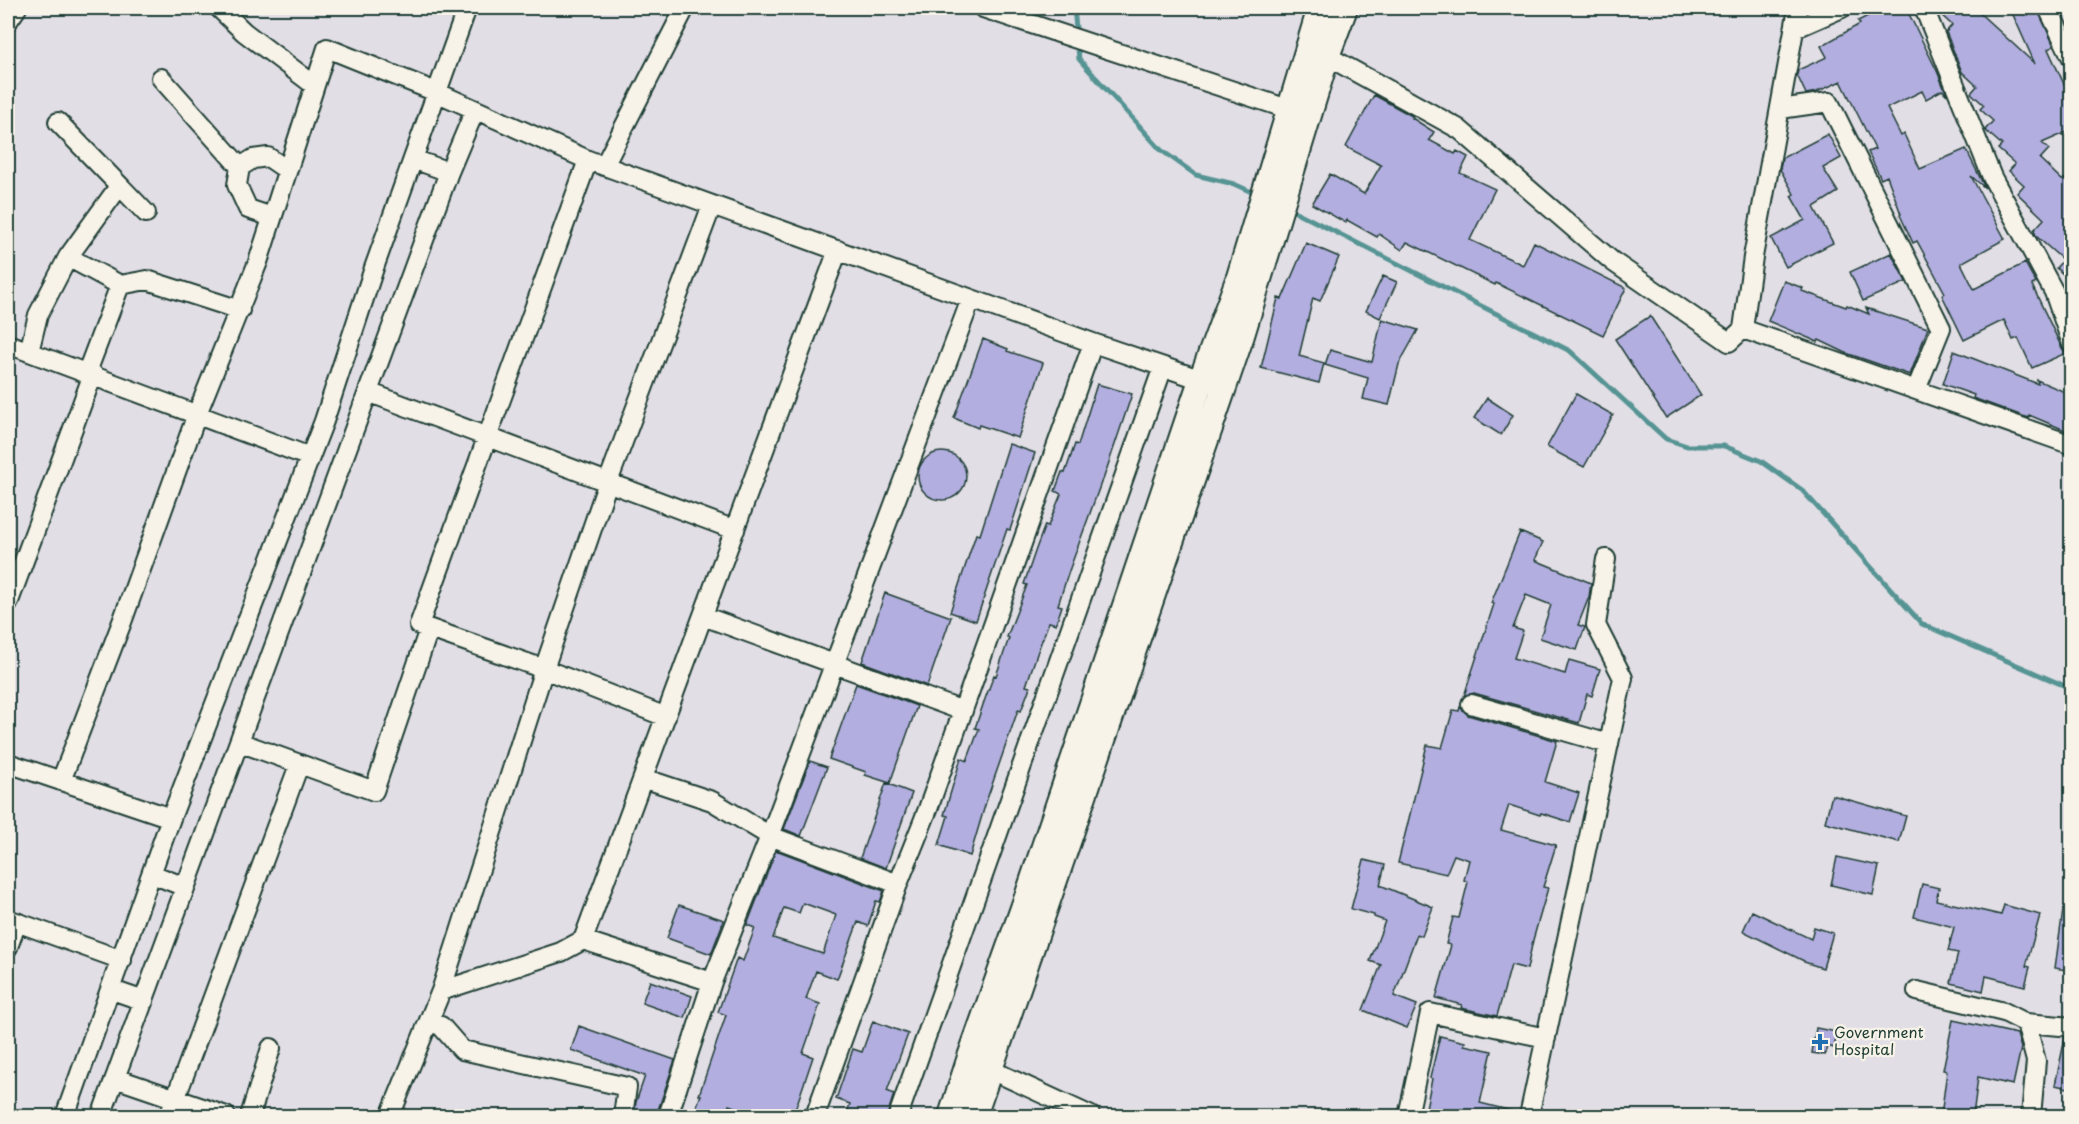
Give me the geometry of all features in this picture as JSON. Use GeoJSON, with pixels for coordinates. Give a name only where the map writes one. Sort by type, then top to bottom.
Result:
{"type":"FeatureCollection","features":[{"type":"Feature","properties":{"kind":"street"},"geometry":{"type":"LineString","coordinates":[[8,21],[17,8]]}},
{"type":"Feature","properties":{"kind":"street"},"geometry":{"type":"LineString","coordinates":[[219,8],[244,32],[314,85]]}},
{"type":"Feature","properties":{"kind":"street"},"geometry":{"type":"LineString","coordinates":[[65,1116],[112,990],[171,818],[324,421],[374,268],[468,8]]}},
{"type":"Feature","properties":{"kind":"street"},"geometry":{"type":"LineString","coordinates":[[666,717],[544,669],[419,625],[488,437],[596,163],[685,8]]}},
{"type":"Feature","properties":{"kind":"street"},"geometry":{"type":"LineString","coordinates":[[983,8],[1288,109]]}},
{"type":"Feature","properties":{"kind":"street"},"geometry":{"type":"LineString","coordinates":[[974,1116],[1212,384],[1256,217],[1320,8]]}},
{"type":"Feature","properties":{"kind":"street"},"geometry":{"type":"LineString","coordinates":[[951,1116],[1212,384],[1242,335],[1327,56],[1345,8]]}},
{"type":"Feature","properties":{"kind":"street"},"geometry":{"type":"LineString","coordinates":[[1327,56],[1459,129],[1612,261],[1729,342],[1743,329],[1753,257],[1798,8]]}},
{"type":"Feature","properties":{"kind":"street"},"geometry":{"type":"LineString","coordinates":[[1794,29],[1842,8]]}},
{"type":"Feature","properties":{"kind":"street"},"geometry":{"type":"LineString","coordinates":[[1924,8],[1992,177],[2054,292],[2072,344]]}},
{"type":"Feature","properties":{"kind":"street"},"geometry":{"type":"LineString","coordinates":[[2048,8],[2072,58]]}},
{"type":"Feature","properties":{"kind":"street"},"geometry":{"type":"LineString","coordinates":[[60,781],[122,622],[197,414],[240,310],[327,48],[436,92],[596,163],[1212,384]]}},
{"type":"Feature","properties":{"kind":"street"},"geometry":{"type":"LineString","coordinates":[[161,78],[240,167]]}},
{"type":"Feature","properties":{"kind":"street"},"geometry":{"type":"LineString","coordinates":[[1779,109],[1829,102],[1941,328],[1916,390]]}},
{"type":"Feature","properties":{"kind":"street"},"geometry":{"type":"LineString","coordinates":[[101,1116],[449,172],[475,110]]}},
{"type":"Feature","properties":{"kind":"street"},"geometry":{"type":"LineString","coordinates":[[58,122],[146,213]]}},
{"type":"Feature","properties":{"kind":"street"},"geometry":{"type":"LineString","coordinates":[[272,217],[248,209],[237,185],[240,167],[253,159],[268,157],[286,170]]}},
{"type":"Feature","properties":{"kind":"street"},"geometry":{"type":"LineString","coordinates":[[413,159],[449,172]]}},
{"type":"Feature","properties":{"kind":"street"},"geometry":{"type":"LineString","coordinates":[[30,352],[38,315],[68,257],[121,187]]}},
{"type":"Feature","properties":{"kind":"street"},"geometry":{"type":"LineString","coordinates":[[390,1116],[441,991],[544,669],[608,482],[712,205]]}},
{"type":"Feature","properties":{"kind":"street"},"geometry":{"type":"LineString","coordinates":[[441,991],[561,952],[583,940],[838,250]]}},
{"type":"Feature","properties":{"kind":"street"},"geometry":{"type":"LineString","coordinates":[[68,257],[120,285],[147,280],[240,310]]}},
{"type":"Feature","properties":{"kind":"street"},"geometry":{"type":"LineString","coordinates":[[8,604],[120,285]]}},
{"type":"Feature","properties":{"kind":"street"},"geometry":{"type":"LineString","coordinates":[[668,1116],[712,982],[770,836],[832,665],[971,299]]}},
{"type":"Feature","properties":{"kind":"street"},"geometry":{"type":"LineString","coordinates":[[1743,329],[2072,445]]}},
{"type":"Feature","properties":{"kind":"street"},"geometry":{"type":"LineString","coordinates":[[815,1116],[898,884],[928,809],[1093,343]]}},
{"type":"Feature","properties":{"kind":"street"},"geometry":{"type":"LineString","coordinates":[[8,344],[310,457]]}},
{"type":"Feature","properties":{"kind":"street"},"geometry":{"type":"LineString","coordinates":[[898,1116],[1163,367]]}},
{"type":"Feature","properties":{"kind":"street"},"geometry":{"type":"LineString","coordinates":[[368,392],[735,530]]}},
{"type":"Feature","properties":{"kind":"street"},"geometry":{"type":"LineString","coordinates":[[1529,1116],[1623,678],[1596,625],[1606,559]]}},
{"type":"Feature","properties":{"kind":"street"},"geometry":{"type":"LineString","coordinates":[[703,616],[963,711]]}},
{"type":"Feature","properties":{"kind":"street"},"geometry":{"type":"LineString","coordinates":[[239,742],[374,791],[429,628]]}},
{"type":"Feature","properties":{"kind":"street"},"geometry":{"type":"LineString","coordinates":[[1471,704],[1609,744]]}},
{"type":"Feature","properties":{"kind":"street"},"geometry":{"type":"LineString","coordinates":[[8,763],[171,818]]}},
{"type":"Feature","properties":{"kind":"street"},"geometry":{"type":"LineString","coordinates":[[172,1108],[299,765]]}},
{"type":"Feature","properties":{"kind":"street"},"geometry":{"type":"LineString","coordinates":[[643,778],[712,801],[770,836],[898,884]]}},
{"type":"Feature","properties":{"kind":"street"},"geometry":{"type":"LineString","coordinates":[[152,874],[185,887]]}},
{"type":"Feature","properties":{"kind":"street"},"geometry":{"type":"LineString","coordinates":[[8,947],[12,921],[122,960]]}},
{"type":"Feature","properties":{"kind":"street"},"geometry":{"type":"LineString","coordinates":[[583,940],[712,982]]}},
{"type":"Feature","properties":{"kind":"street"},"geometry":{"type":"LineString","coordinates":[[112,990],[144,1001]]}},
{"type":"Feature","properties":{"kind":"street"},"geometry":{"type":"LineString","coordinates":[[1917,991],[2004,1012],[2026,1023],[2072,1027]]}},
{"type":"Feature","properties":{"kind":"street"},"geometry":{"type":"LineString","coordinates":[[1408,1116],[1431,1012],[1546,1038]]}},
{"type":"Feature","properties":{"kind":"street"},"geometry":{"type":"LineString","coordinates":[[429,1022],[441,1026],[462,1050],[627,1087],[623,1116]]}},
{"type":"Feature","properties":{"kind":"street"},"geometry":{"type":"LineString","coordinates":[[2026,1023],[2036,1061],[2031,1116]]}},
{"type":"Feature","properties":{"kind":"street"},"geometry":{"type":"LineString","coordinates":[[250,1116],[271,1048]]}},
{"type":"Feature","properties":{"kind":"street"},"geometry":{"type":"LineString","coordinates":[[989,1069],[1091,1116]]}},
{"type":"Feature","properties":{"kind":"street"},"geometry":{"type":"LineString","coordinates":[[115,1078],[172,1108],[225,1116]]}},
{"type":"Feature","properties":{"kind":"building"},"geometry":{"type":"Polygon","coordinates":[[[1883,8],[1906,8],[1947,95],[1942,90],[1926,99],[1922,91],[1887,108],[1901,136],[1904,134],[1920,169],[1966,149],[1985,188],[1971,176],[2005,239],[1961,263],[1974,289],[2025,263],[2036,283],[2032,285],[2066,353],[2032,368],[2018,338],[2013,340],[2004,320],[1964,340],[1942,295],[1945,293],[1917,241],[1913,243],[1900,215],[1887,176],[1881,179],[1868,152],[1875,149],[1841,81],[1817,92],[1806,94],[1797,75],[1798,70],[1827,57],[1821,46],[1860,24],[1858,21],[1883,8]]]}},
{"type":"Feature","properties":{"kind":"building"},"geometry":{"type":"Polygon","coordinates":[[[1936,8],[1974,8],[2035,64],[2010,8],[2037,8],[2054,46],[2048,49],[2064,84],[2072,81],[2072,130],[2042,143],[2049,149],[2040,159],[2062,180],[2072,176],[2072,282],[2056,268],[2063,260],[2036,236],[2034,230],[2044,219],[2017,193],[2024,185],[2009,171],[2015,164],[1998,149],[2002,145],[1985,130],[1993,121],[1980,109],[1984,105],[1971,93],[1977,86],[1962,72],[1946,32],[1952,25],[1936,8]]]}},
{"type":"Feature","properties":{"kind":"building"},"geometry":{"type":"Polygon","coordinates":[[[1374,95],[1412,116],[1434,132],[1429,140],[1455,154],[1457,151],[1468,157],[1460,173],[1495,189],[1470,240],[1523,265],[1534,242],[1626,288],[1603,335],[1407,242],[1402,250],[1379,234],[1377,237],[1312,204],[1330,174],[1364,194],[1381,165],[1346,147],[1374,95]]]}},
{"type":"Feature","properties":{"kind":"building"},"geometry":{"type":"Polygon","coordinates":[[[1828,134],[1841,158],[1823,168],[1838,192],[1814,207],[1833,243],[1786,267],[1771,238],[1805,220],[1791,196],[1794,194],[1780,169],[1782,158],[1828,134]]]}},
{"type":"Feature","properties":{"kind":"building"},"geometry":{"type":"Polygon","coordinates":[[[1306,243],[1339,257],[1320,301],[1313,298],[1299,356],[1324,363],[1319,383],[1261,368],[1278,298],[1282,299],[1306,243]]]}},
{"type":"Feature","properties":{"kind":"building"},"geometry":{"type":"Polygon","coordinates":[[[1891,253],[1906,282],[1863,301],[1850,272],[1891,253]]]}},
{"type":"Feature","properties":{"kind":"building"},"geometry":{"type":"Polygon","coordinates":[[[1383,276],[1397,282],[1380,318],[1366,311],[1383,276]]]}},
{"type":"Feature","properties":{"kind":"building"},"geometry":{"type":"Polygon","coordinates":[[[1784,281],[1803,288],[1802,291],[1846,307],[1847,305],[1869,314],[1866,308],[1928,328],[1910,375],[1846,353],[1768,321],[1784,281]]]}},
{"type":"Feature","properties":{"kind":"building"},"geometry":{"type":"Polygon","coordinates":[[[1650,316],[1701,395],[1666,418],[1615,339],[1650,316]]]}},
{"type":"Feature","properties":{"kind":"building"},"geometry":{"type":"Polygon","coordinates":[[[1382,319],[1418,330],[1399,364],[1389,405],[1363,399],[1368,378],[1325,365],[1330,350],[1372,362],[1382,319]]]}},
{"type":"Feature","properties":{"kind":"building"},"geometry":{"type":"Polygon","coordinates":[[[983,339],[1008,349],[1007,351],[1043,363],[1018,438],[979,425],[978,428],[954,418],[983,339]]]}},
{"type":"Feature","properties":{"kind":"building"},"geometry":{"type":"Polygon","coordinates":[[[1954,351],[2038,384],[2037,380],[2072,395],[2072,433],[2029,415],[2028,418],[1973,398],[1974,395],[1943,384],[1954,351]]]}},
{"type":"Feature","properties":{"kind":"building"},"geometry":{"type":"Polygon","coordinates":[[[1097,384],[1132,394],[1069,571],[1058,605],[1062,606],[1056,624],[1049,622],[1039,648],[1026,686],[1030,687],[1021,711],[1018,710],[970,856],[939,845],[948,816],[944,815],[961,758],[967,761],[979,729],[975,728],[1009,638],[1007,637],[1027,585],[1024,584],[1036,549],[1061,494],[1055,491],[1062,472],[1065,473],[1075,444],[1078,445],[1097,384]]]}},
{"type":"Feature","properties":{"kind":"building"},"geometry":{"type":"Polygon","coordinates":[[[1576,394],[1613,415],[1584,467],[1547,447],[1576,394]]]}},
{"type":"Feature","properties":{"kind":"building"},"geometry":{"type":"Polygon","coordinates":[[[1487,398],[1513,415],[1501,435],[1474,418],[1487,398]]]}},
{"type":"Feature","properties":{"kind":"building"},"geometry":{"type":"Polygon","coordinates":[[[1009,444],[1035,453],[1010,530],[1007,529],[976,621],[950,612],[976,534],[980,535],[1009,444]]]}},
{"type":"Feature","properties":{"kind":"building"},"geometry":{"type":"Polygon","coordinates":[[[937,452],[947,452],[962,462],[966,476],[965,485],[956,496],[947,500],[937,500],[922,490],[918,481],[918,471],[928,456],[937,452]]]}},
{"type":"Feature","properties":{"kind":"building"},"geometry":{"type":"Polygon","coordinates":[[[1520,532],[1543,542],[1535,560],[1591,583],[1589,597],[1578,625],[1585,627],[1577,650],[1540,638],[1551,605],[1526,595],[1513,628],[1523,631],[1514,658],[1565,674],[1569,660],[1600,669],[1592,696],[1587,694],[1579,723],[1474,693],[1464,696],[1494,604],[1491,603],[1520,532]]]}},
{"type":"Feature","properties":{"kind":"building"},"geometry":{"type":"Polygon","coordinates":[[[885,593],[951,617],[927,686],[862,662],[885,593]]]}},
{"type":"Feature","properties":{"kind":"building"},"geometry":{"type":"Polygon","coordinates":[[[856,684],[917,706],[890,783],[829,759],[856,684]]]}},
{"type":"Feature","properties":{"kind":"building"},"geometry":{"type":"Polygon","coordinates":[[[1460,707],[1468,715],[1557,741],[1545,782],[1579,793],[1570,822],[1509,805],[1501,830],[1556,845],[1543,887],[1548,888],[1527,969],[1511,965],[1497,1016],[1461,1008],[1462,1005],[1436,998],[1451,945],[1446,944],[1453,917],[1459,918],[1468,882],[1464,880],[1469,860],[1454,855],[1446,874],[1398,863],[1427,745],[1442,748],[1453,710],[1459,711],[1460,707]]]}},
{"type":"Feature","properties":{"kind":"building"},"geometry":{"type":"Polygon","coordinates":[[[810,761],[827,767],[801,836],[784,829],[810,761]]]}},
{"type":"Feature","properties":{"kind":"building"},"geometry":{"type":"Polygon","coordinates":[[[886,783],[912,793],[886,868],[860,858],[886,783]]]}},
{"type":"Feature","properties":{"kind":"building"},"geometry":{"type":"Polygon","coordinates":[[[1832,795],[1906,816],[1899,842],[1825,822],[1832,795]]]}},
{"type":"Feature","properties":{"kind":"building"},"geometry":{"type":"Polygon","coordinates":[[[776,850],[884,891],[880,902],[876,901],[868,926],[858,922],[837,979],[816,971],[806,999],[820,1004],[803,1053],[813,1057],[793,1116],[761,1116],[729,1105],[725,1116],[693,1116],[726,1015],[718,1012],[737,958],[743,961],[755,928],[747,925],[776,850]],[[803,903],[799,913],[784,908],[773,938],[823,954],[836,915],[803,903]]]}},
{"type":"Feature","properties":{"kind":"building"},"geometry":{"type":"Polygon","coordinates":[[[1837,857],[1879,866],[1873,895],[1831,885],[1837,857]]]}},
{"type":"Feature","properties":{"kind":"building"},"geometry":{"type":"Polygon","coordinates":[[[1364,860],[1385,865],[1380,885],[1433,907],[1422,936],[1417,934],[1394,996],[1417,1005],[1407,1028],[1363,1010],[1381,965],[1370,961],[1385,921],[1374,915],[1351,909],[1364,860]]]}},
{"type":"Feature","properties":{"kind":"building"},"geometry":{"type":"Polygon","coordinates":[[[1922,884],[1939,888],[1936,900],[2001,915],[2004,905],[2040,915],[2026,966],[2030,967],[2025,986],[1986,976],[1983,991],[1951,983],[1958,953],[1948,951],[1954,927],[1914,917],[1922,884]]]}},
{"type":"Feature","properties":{"kind":"building"},"geometry":{"type":"Polygon","coordinates":[[[679,905],[724,920],[711,954],[667,938],[679,905]]]}},
{"type":"Feature","properties":{"kind":"building"},"geometry":{"type":"Polygon","coordinates":[[[2063,910],[2072,911],[2072,971],[2055,968],[2063,910]]]}},
{"type":"Feature","properties":{"kind":"building"},"geometry":{"type":"Polygon","coordinates":[[[1752,911],[1811,939],[1814,927],[1833,933],[1823,968],[1804,962],[1743,931],[1752,911]]]}},
{"type":"Feature","properties":{"kind":"building"},"geometry":{"type":"Polygon","coordinates":[[[650,981],[692,996],[685,1018],[642,1003],[650,981]]]}},
{"type":"Feature","properties":{"kind":"building"},"geometry":{"type":"Polygon","coordinates":[[[1953,1020],[2017,1034],[2021,1048],[2013,1085],[1978,1077],[1973,1116],[1941,1116],[1947,1071],[1943,1070],[1953,1020]]]}},
{"type":"Feature","properties":{"kind":"building"},"geometry":{"type":"Polygon","coordinates":[[[873,1021],[908,1034],[887,1091],[894,1094],[887,1116],[846,1116],[850,1104],[836,1099],[853,1049],[862,1052],[873,1021]]]}},
{"type":"Feature","properties":{"kind":"building"},"geometry":{"type":"Polygon","coordinates":[[[579,1026],[675,1060],[656,1116],[634,1116],[645,1076],[571,1050],[579,1026]]]}},
{"type":"Feature","properties":{"kind":"building"},"geometry":{"type":"Polygon","coordinates":[[[1816,1028],[1837,1032],[1834,1048],[1827,1046],[1825,1055],[1812,1053],[1816,1028]]]}},
{"type":"Feature","properties":{"kind":"building"},"geometry":{"type":"Polygon","coordinates":[[[1440,1036],[1465,1042],[1464,1045],[1492,1051],[1480,1103],[1516,1112],[1515,1116],[1428,1116],[1429,1109],[1426,1108],[1432,1079],[1430,1078],[1440,1036]]]}},
{"type":"Feature","properties":{"kind":"building"},"geometry":{"type":"Polygon","coordinates":[[[2065,1038],[2072,1038],[2072,1089],[2055,1085],[2065,1038]]]}},
{"type":"Feature","properties":{"kind":"waterway"},"geometry":{"type":"LineString","coordinates":[[1074,8],[1079,59],[1161,150],[1196,175],[1234,184],[1256,194]]}},
{"type":"Feature","properties":{"kind":"waterway"},"geometry":{"type":"LineString","coordinates":[[1286,207],[1570,351],[1666,439],[1687,446],[1724,446],[1761,461],[1802,490],[1922,624],[2072,689]]}},
{"type":"Feature","properties":{"kind":"place","name":"Government Hospital"},"geometry":{"type":"Point","coordinates":[1820,1042]}}]}
